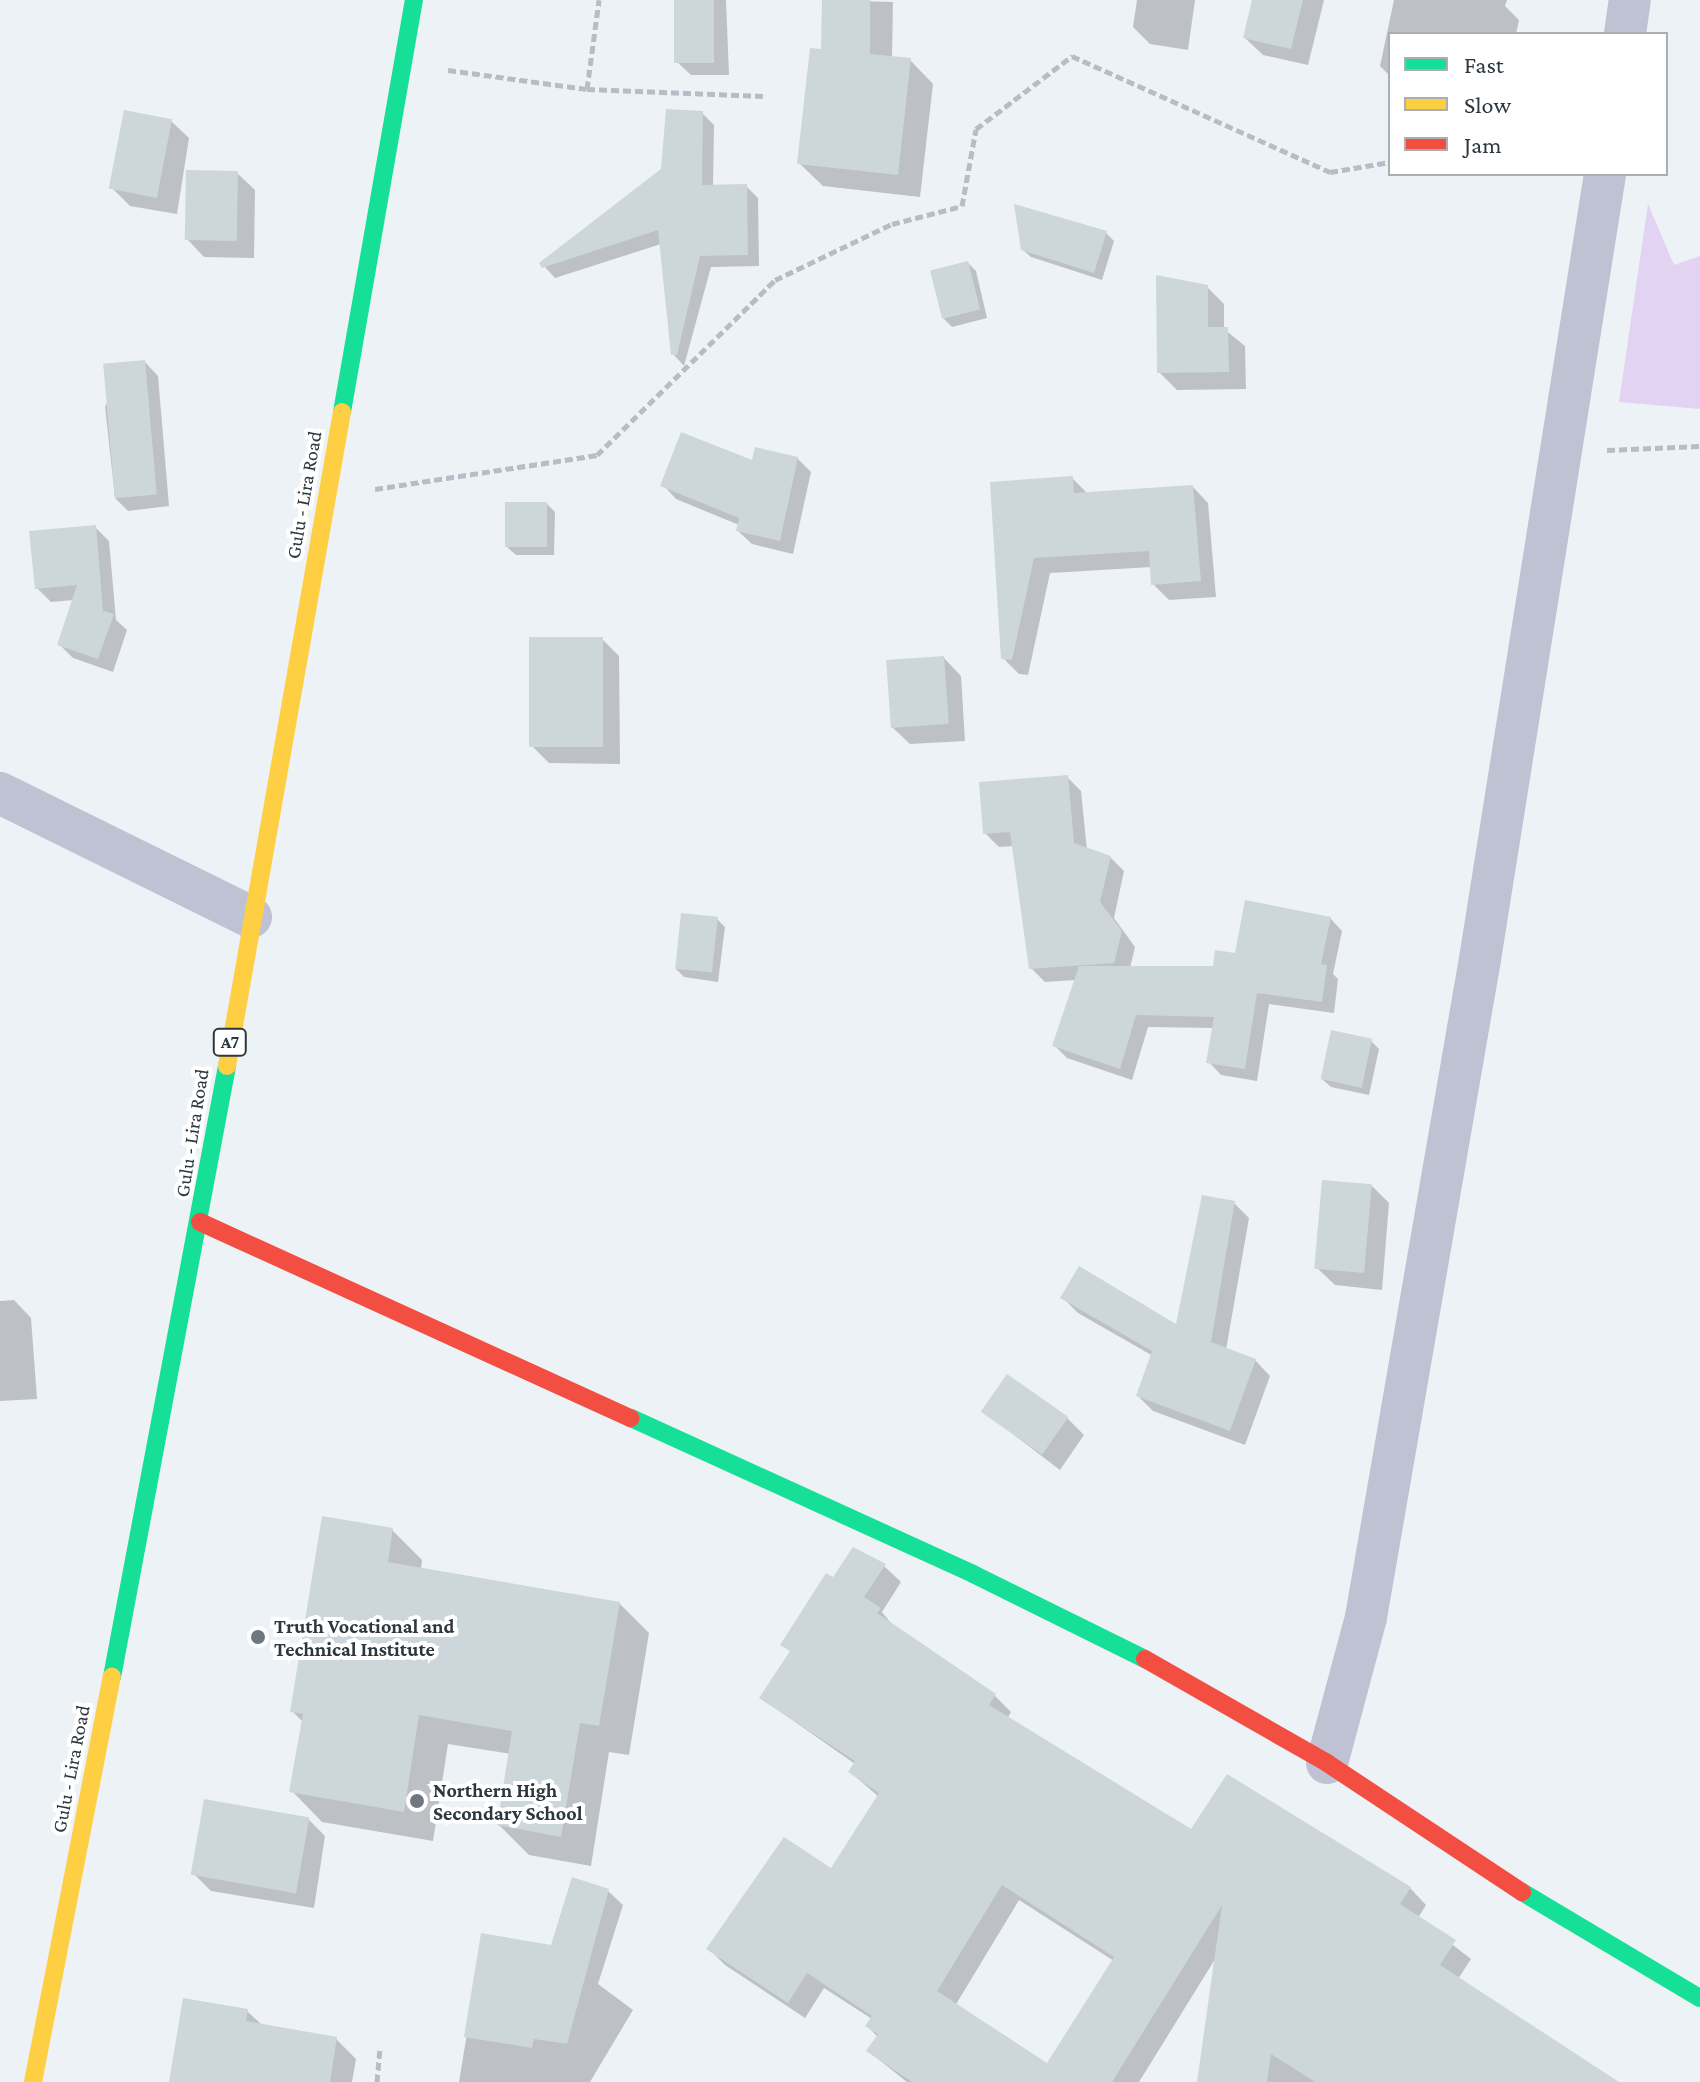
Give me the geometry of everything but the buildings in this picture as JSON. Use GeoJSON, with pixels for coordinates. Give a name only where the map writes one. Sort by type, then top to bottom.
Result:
{"type":"FeatureCollection","features":[{"type":"Feature","properties":{"kind":"main road","name":"Gulu - Lira Road"},"geometry":{"type":"LineString","coordinates":[[33,2082],[200,1222],[414,0]]}},
{"type":"Feature","properties":{"kind":"main road"},"geometry":{"type":"LineString","coordinates":[[200,1222],[973,1574],[1170,1672],[1327,1763],[1525,1894],[1700,1998]]}},
{"type":"Feature","properties":{"kind":"street"},"geometry":{"type":"LineString","coordinates":[[1625,32],[1630,0]]}},
{"type":"Feature","properties":{"kind":"street"},"geometry":{"type":"LineString","coordinates":[[1327,1763],[1366,1617],[1562,452],[1605,176]]}},
{"type":"Feature","properties":{"kind":"street"},"geometry":{"type":"LineString","coordinates":[[0,793],[251,917]]}},
{"type":"Feature","properties":{"kind":"path"},"geometry":{"type":"LineString","coordinates":[[587,89],[599,0]]}},
{"type":"Feature","properties":{"kind":"path"},"geometry":{"type":"LineString","coordinates":[[326,494],[431,484],[597,455],[775,280],[892,224],[962,206],[976,129],[1072,56],[1330,172],[1388,162]]}},
{"type":"Feature","properties":{"kind":"path"},"geometry":{"type":"LineString","coordinates":[[403,64],[587,89],[763,96]]}},
{"type":"Feature","properties":{"kind":"path"},"geometry":{"type":"LineString","coordinates":[[1562,452],[1700,446]]}},
{"type":"Feature","properties":{"kind":"path"},"geometry":{"type":"LineString","coordinates":[[377,2082],[380,2050]]}},
{"type":"Feature","properties":{"kind":"shaded area"},"geometry":{"type":"Polygon","coordinates":[[[1648,204],[1674,265],[1700,256],[1700,409],[1619,402],[1648,204]]]}},
{"type":"Feature","properties":{"kind":"traffic: fast"},"geometry":{"type":"LineString","coordinates":[[342,412],[414,0]]}},
{"type":"Feature","properties":{"kind":"traffic: fast"},"geometry":{"type":"LineString","coordinates":[[112,1677],[227,1066]]}},
{"type":"Feature","properties":{"kind":"traffic: fast"},"geometry":{"type":"LineString","coordinates":[[631,1418],[973,1574],[1145,1659]]}},
{"type":"Feature","properties":{"kind":"traffic: fast"},"geometry":{"type":"LineString","coordinates":[[1522,1892],[1700,1998]]}},
{"type":"Feature","properties":{"kind":"traffic: slow"},"geometry":{"type":"LineString","coordinates":[[227,1066],[342,412]]}},
{"type":"Feature","properties":{"kind":"traffic: slow"},"geometry":{"type":"LineString","coordinates":[[33,2082],[112,1677]]}},
{"type":"Feature","properties":{"kind":"traffic: jam"},"geometry":{"type":"LineString","coordinates":[[200,1222],[631,1418]]}},
{"type":"Feature","properties":{"kind":"traffic: jam"},"geometry":{"type":"LineString","coordinates":[[1145,1659],[1327,1763],[1522,1892]]}},
{"type":"Feature","properties":{"kind":"place","name":"Truth Vocational and Technical Institute"},"geometry":{"type":"Point","coordinates":[258,1637]}},
{"type":"Feature","properties":{"kind":"place","name":"Northern High Secondary School"},"geometry":{"type":"Point","coordinates":[417,1801]}}]}
